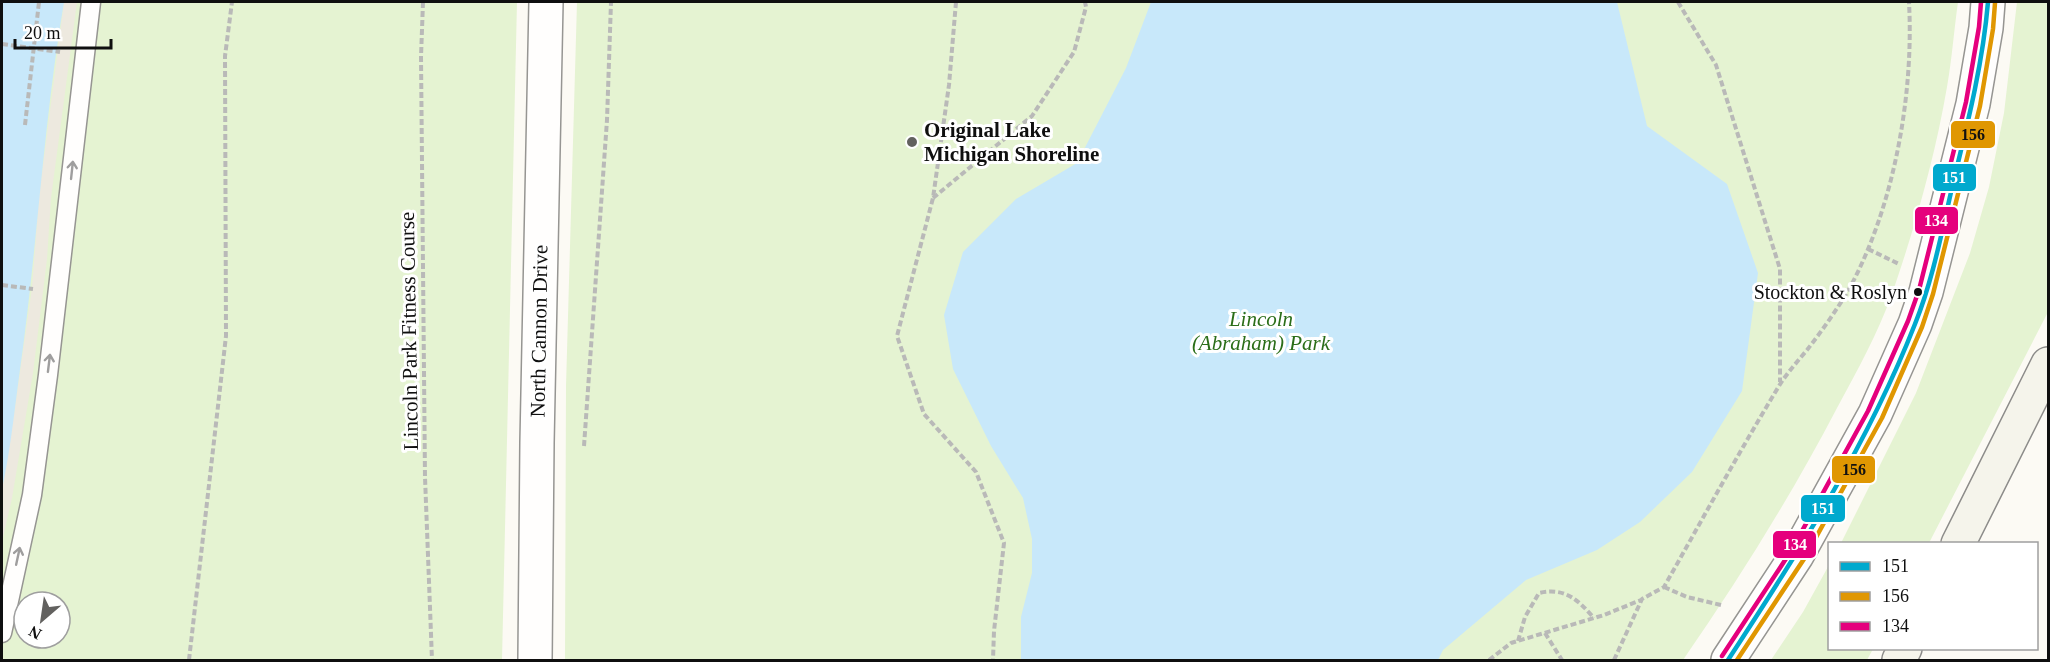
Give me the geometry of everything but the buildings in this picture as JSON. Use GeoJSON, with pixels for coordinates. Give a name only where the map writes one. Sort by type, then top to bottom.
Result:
{"type":"FeatureCollection","features":[{"type":"Feature","properties":{"kind":"main road"},"geometry":{"type":"LineString","coordinates":[[1959,542],[2041,394],[2049,364]]}},
{"type":"Feature","properties":{"kind":"street","name":"North Cannon Drive"},"geometry":{"type":"LineString","coordinates":[[534,660],[546,2]]}},
{"type":"Feature","properties":{"kind":"street"},"geometry":{"type":"LineString","coordinates":[[1728,660],[1797,555],[1875,414],[1915,324],[1926,292],[1973,104],[1986,28],[1988,2]]}},
{"type":"Feature","properties":{"kind":"lane"},"geometry":{"type":"LineString","coordinates":[[2,633],[32,495],[51,352],[91,2]]}},
{"type":"Feature","properties":{"kind":"path"},"geometry":{"type":"LineString","coordinates":[[25,125],[39,2]]}},
{"type":"Feature","properties":{"kind":"path"},"geometry":{"type":"LineString","coordinates":[[189,660],[226,336],[225,56],[232,2]]}},
{"type":"Feature","properties":{"kind":"path","name":"Lincoln Park Fitness Course"},"geometry":{"type":"LineString","coordinates":[[423,2],[421,57],[425,477],[432,660]]}},
{"type":"Feature","properties":{"kind":"path"},"geometry":{"type":"LineString","coordinates":[[584,446],[607,120],[611,2]]}},
{"type":"Feature","properties":{"kind":"path"},"geometry":{"type":"LineString","coordinates":[[956,2],[949,85],[933,198],[897,336],[924,414],[976,472],[1004,543],[993,660]]}},
{"type":"Feature","properties":{"kind":"path"},"geometry":{"type":"LineString","coordinates":[[933,198],[1032,116],[1074,52],[1086,7],[1085,2]]}},
{"type":"Feature","properties":{"kind":"path"},"geometry":{"type":"LineString","coordinates":[[1678,2],[1716,65],[1780,269],[1780,384]]}},
{"type":"Feature","properties":{"kind":"path"},"geometry":{"type":"LineString","coordinates":[[1489,660],[1511,643],[1594,618],[1642,599],[1664,587],[1780,384],[1817,338],[1848,291],[1868,249],[1883,206],[1904,119],[1911,34],[1909,2]]}},
{"type":"Feature","properties":{"kind":"path"},"geometry":{"type":"LineString","coordinates":[[2,44],[57,52]]}},
{"type":"Feature","properties":{"kind":"path"},"geometry":{"type":"LineString","coordinates":[[1868,249],[1901,265]]}},
{"type":"Feature","properties":{"kind":"path"},"geometry":{"type":"LineString","coordinates":[[2,285],[32,288]]}},
{"type":"Feature","properties":{"kind":"path"},"geometry":{"type":"LineString","coordinates":[[1664,587],[1687,597],[1720,605]]}},
{"type":"Feature","properties":{"kind":"path"},"geometry":{"type":"LineString","coordinates":[[1518,641],[1525,617],[1539,593],[1552,590],[1568,595],[1581,604],[1594,618]]}},
{"type":"Feature","properties":{"kind":"path"},"geometry":{"type":"LineString","coordinates":[[1614,660],[1642,599]]}},
{"type":"Feature","properties":{"kind":"path"},"geometry":{"type":"LineString","coordinates":[[1545,633],[1562,660]]}},
{"type":"Feature","properties":{"kind":"green space"},"geometry":{"type":"Polygon","coordinates":[[[2,2],[517,2],[502,660],[2,660],[2,2]]]}},
{"type":"Feature","properties":{"kind":"green space","name":"Lincoln (Abraham) Park"},"geometry":{"type":"Polygon","coordinates":[[[577,2],[1958,2],[1949,76],[1937,139],[1916,218],[1886,309],[1860,366],[1783,505],[1683,660],[565,660],[566,386],[577,2]]]}},
{"type":"Feature","properties":{"kind":"green space"},"geometry":{"type":"Polygon","coordinates":[[[2017,2],[2048,2],[2048,312],[1930,542],[1842,542],[1916,393],[1970,253],[1989,187],[2004,113],[2017,2]]]}},
{"type":"Feature","properties":{"kind":"green space"},"geometry":{"type":"Polygon","coordinates":[[[1828,567],[1828,650],[1872,650],[1867,660],[1771,660],[1803,612],[1828,567]]]}},
{"type":"Feature","properties":{"kind":"shaded area"},"geometry":{"type":"Polygon","coordinates":[[[64,2],[77,2],[51,198],[47,259],[33,373],[12,498],[2,542],[2,489],[32,288],[39,197],[64,2]]]}},
{"type":"Feature","properties":{"kind":"water"},"geometry":{"type":"Polygon","coordinates":[[[2,2],[64,2],[51,95],[25,330],[10,447],[2,489],[2,2]]]}},
{"type":"Feature","properties":{"kind":"water"},"geometry":{"type":"Polygon","coordinates":[[[1151,2],[1617,2],[1647,126],[1727,184],[1758,273],[1742,391],[1692,472],[1640,522],[1597,550],[1526,580],[1443,650],[1438,660],[1021,660],[1021,617],[1032,573],[1032,539],[1023,498],[991,446],[953,369],[944,315],[963,252],[1016,199],[1077,163],[1126,68],[1151,2]]]}},
{"type":"Feature","properties":{"kind":"transit line","name":"134"},"geometry":{"type":"LineString","coordinates":[[1722,656],[1791,551],[1868,411],[1908,321],[1919,290],[1966,102],[1981,2]]}},
{"type":"Feature","properties":{"kind":"transit line","name":"151"},"geometry":{"type":"LineString","coordinates":[[1728,660],[1806,538],[1854,455],[1915,324],[1933,269],[1970,111],[1983,46],[1988,2]]}},
{"type":"Feature","properties":{"kind":"transit line","name":"156"},"geometry":{"type":"LineString","coordinates":[[1737,660],[1804,559],[1882,418],[1922,327],[1933,294],[1980,106],[1995,3]]}},
{"type":"Feature","properties":{"kind":"place","name":"Original Lake Michigan Shoreline"},"geometry":{"type":"Point","coordinates":[912,142]}},
{"type":"Feature","properties":{"kind":"place","name":"Stockton & Roslyn"},"geometry":{"type":"Point","coordinates":[1918,292]}}]}
